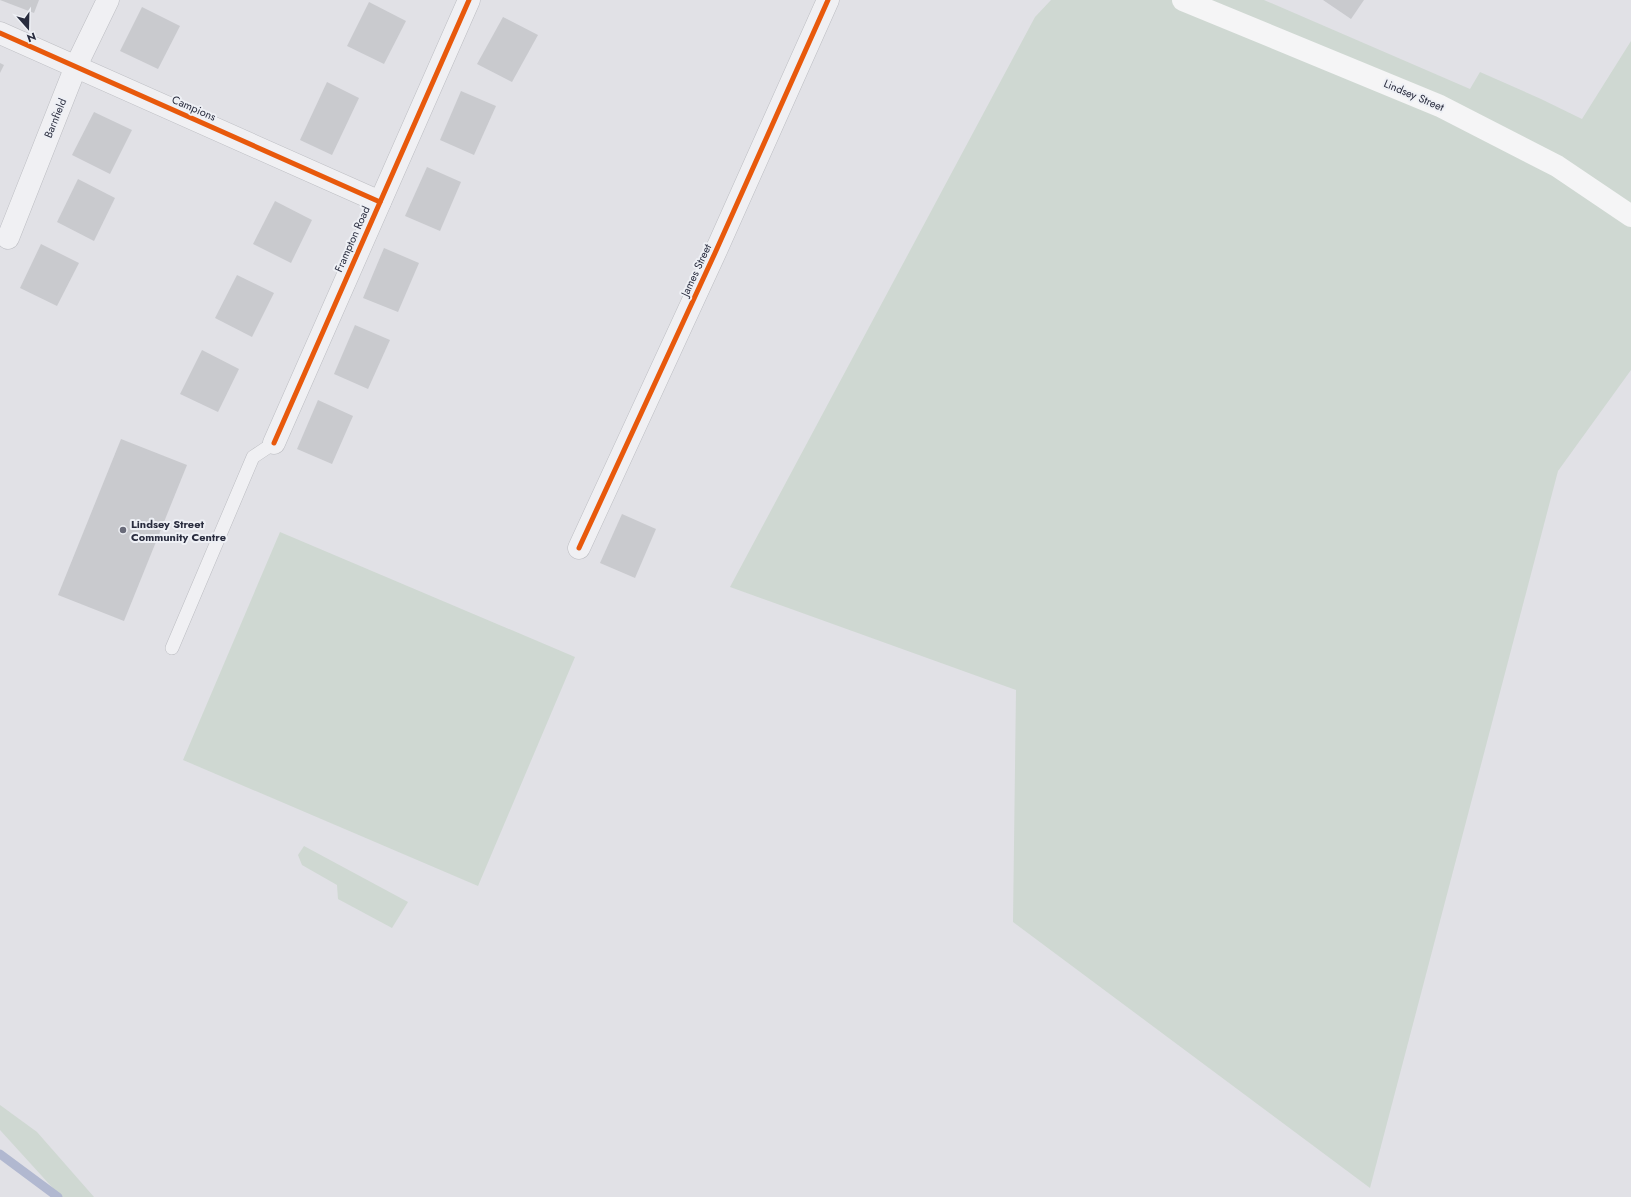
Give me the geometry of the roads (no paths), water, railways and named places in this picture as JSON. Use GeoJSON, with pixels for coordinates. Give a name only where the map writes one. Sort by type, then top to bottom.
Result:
{"type":"FeatureCollection","features":[{"type":"Feature","properties":{"kind":"main road","name":"Lindsey Street"},"geometry":{"type":"LineString","coordinates":[[1183,0],[1440,106],[1557,166],[1631,216]]}},
{"type":"Feature","properties":{"kind":"street","name":"Barnfield"},"geometry":{"type":"LineString","coordinates":[[8,238],[76,66],[108,0]]}},
{"type":"Feature","properties":{"kind":"street","name":"Frampton Road"},"geometry":{"type":"LineString","coordinates":[[274,443],[469,0]]}},
{"type":"Feature","properties":{"kind":"street","name":"James Street"},"geometry":{"type":"LineString","coordinates":[[579,548],[715,253],[828,0]]}},
{"type":"Feature","properties":{"kind":"street","name":"Campions"},"geometry":{"type":"LineString","coordinates":[[0,33],[380,202]]}},
{"type":"Feature","properties":{"kind":"lane"},"geometry":{"type":"LineString","coordinates":[[172,648],[253,457],[274,443]]}},
{"type":"Feature","properties":{"kind":"waterway"},"geometry":{"type":"LineString","coordinates":[[0,1154],[58,1197]]}},
{"type":"Feature","properties":{"kind":"place","name":"Lindsey Street Community Centre"},"geometry":{"type":"Point","coordinates":[123,530]}}]}
